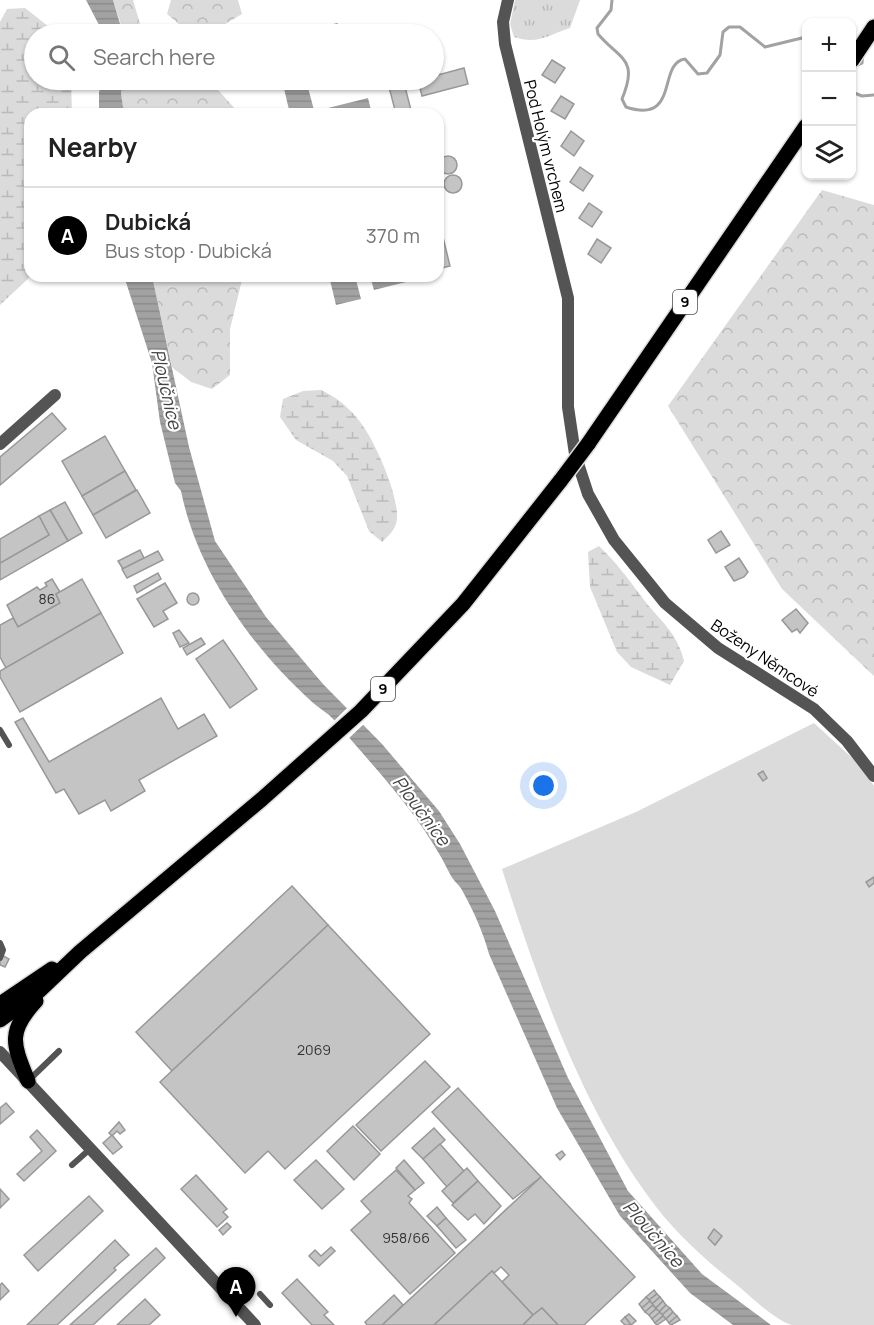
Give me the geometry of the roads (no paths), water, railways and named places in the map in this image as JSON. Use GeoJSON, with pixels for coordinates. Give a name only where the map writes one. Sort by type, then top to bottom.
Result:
{"type":"FeatureCollection","features":[{"type":"Feature","properties":{"kind":"main road"},"geometry":{"type":"LineString","coordinates":[[856,54],[874,27]]}},
{"type":"Feature","properties":{"kind":"main road","name":"9"},"geometry":{"type":"LineString","coordinates":[[0,1020],[39,991],[80,952],[361,711],[430,641],[518,538],[588,444],[802,133]]}},
{"type":"Feature","properties":{"kind":"main road"},"geometry":{"type":"LineString","coordinates":[[28,1081],[15,1049],[16,1028],[27,1010],[80,952]]}},
{"type":"Feature","properties":{"kind":"main road","name":"9"},"geometry":{"type":"LineString","coordinates":[[0,1004],[80,952]]}},
{"type":"Feature","properties":{"kind":"street","name":"Pod Holým vrchem"},"geometry":{"type":"LineString","coordinates":[[508,0],[503,22],[505,44],[568,298]]}},
{"type":"Feature","properties":{"kind":"street","name":"Boženy Němcové"},"geometry":{"type":"LineString","coordinates":[[568,298],[567,388],[572,438],[580,473],[602,521],[632,565],[692,628],[718,648],[814,709],[847,741],[874,776]]}},
{"type":"Feature","properties":{"kind":"street"},"geometry":{"type":"LineString","coordinates":[[0,444],[55,395]]}},
{"type":"Feature","properties":{"kind":"street"},"geometry":{"type":"LineString","coordinates":[[0,1052],[255,1325]]}},
{"type":"Feature","properties":{"kind":"lane"},"geometry":{"type":"LineString","coordinates":[[0,730],[9,745]]}},
{"type":"Feature","properties":{"kind":"lane"},"geometry":{"type":"LineString","coordinates":[[0,943],[3,950],[0,958]]}},
{"type":"Feature","properties":{"kind":"lane"},"geometry":{"type":"LineString","coordinates":[[28,1081],[59,1052]]}},
{"type":"Feature","properties":{"kind":"lane"},"geometry":{"type":"LineString","coordinates":[[72,1165],[90,1148]]}},
{"type":"Feature","properties":{"kind":"lane"},"geometry":{"type":"LineString","coordinates":[[260,1294],[270,1305]]}},
{"type":"Feature","properties":{"kind":"water"},"geometry":{"type":"Polygon","coordinates":[[[86,0],[113,0],[120,24],[98,24],[86,0]]]}},
{"type":"Feature","properties":{"kind":"water"},"geometry":{"type":"Polygon","coordinates":[[[100,90],[121,90],[123,108],[99,108],[100,90]]]}},
{"type":"Feature","properties":{"kind":"water"},"geometry":{"type":"Polygon","coordinates":[[[284,90],[309,90],[313,108],[289,108],[284,90]]]}},
{"type":"Feature","properties":{"kind":"water"},"geometry":{"type":"Polygon","coordinates":[[[368,98],[370,108],[328,108],[368,98]]]}},
{"type":"Feature","properties":{"kind":"water","name":"Ploučnice"},"geometry":{"type":"Polygon","coordinates":[[[126,282],[153,282],[189,447],[215,541],[266,617],[323,684],[382,744],[439,811],[460,844],[495,911],[568,1078],[628,1191],[702,1274],[771,1325],[733,1325],[690,1293],[620,1216],[557,1108],[474,915],[462,890],[451,876],[431,840],[397,793],[341,727],[289,680],[268,657],[248,632],[213,578],[200,550],[181,491],[175,483],[160,422],[152,363],[126,282]]]}},
{"type":"Feature","properties":{"kind":"water"},"geometry":{"type":"Polygon","coordinates":[[[330,282],[357,282],[361,299],[336,305],[330,282]]]}},
{"type":"Feature","properties":{"kind":"water"},"geometry":{"type":"Polygon","coordinates":[[[372,282],[406,282],[374,290],[372,282]]]}},
{"type":"Feature","properties":{"kind":"waterway"},"geometry":{"type":"LineString","coordinates":[[612,0],[611,10],[597,28],[598,34],[620,55],[628,67],[627,86],[622,99],[626,107],[643,110],[654,108],[661,101],[677,63],[685,59],[698,74],[707,73],[720,55],[723,32],[729,27],[740,27],[765,47],[802,38]]}},
{"type":"Feature","properties":{"kind":"waterway"},"geometry":{"type":"LineString","coordinates":[[856,65],[862,63],[863,53]]}},
{"type":"Feature","properties":{"kind":"waterway"},"geometry":{"type":"LineString","coordinates":[[856,94],[862,96],[874,95]]}},
{"type":"Feature","properties":{"kind":"place","name":"Dubická"},"geometry":{"type":"Point","coordinates":[236,1317]}}]}
